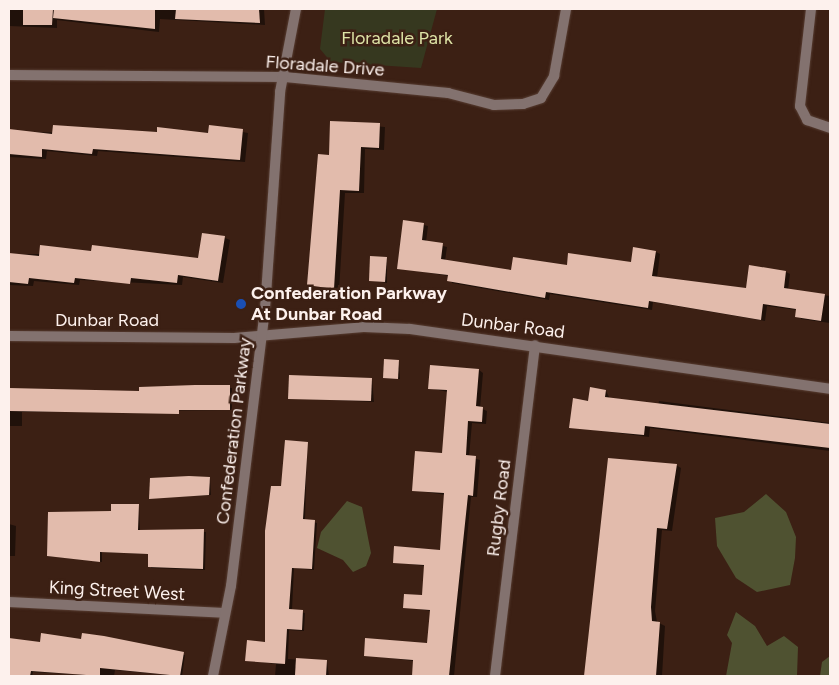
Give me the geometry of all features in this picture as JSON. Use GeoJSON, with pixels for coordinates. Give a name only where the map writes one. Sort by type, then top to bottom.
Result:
{"type":"FeatureCollection","features":[{"type":"Feature","properties":{"kind":"street","name":"Confederation Parkway"},"geometry":{"type":"LineString","coordinates":[[213,676],[231,586],[261,336],[280,92],[285,78],[296,9]]}},
{"type":"Feature","properties":{"kind":"street","name":"Floradale Drive"},"geometry":{"type":"LineString","coordinates":[[9,75],[285,78],[448,93],[494,105],[523,104],[541,98],[554,76],[566,9]]}},
{"type":"Feature","properties":{"kind":"street"},"geometry":{"type":"LineString","coordinates":[[812,9],[800,106],[807,120],[830,128]]}},
{"type":"Feature","properties":{"kind":"street","name":"Dunbar Road"},"geometry":{"type":"LineString","coordinates":[[9,336],[261,336],[364,327],[536,344],[830,389]]}},
{"type":"Feature","properties":{"kind":"street","name":"Rugby Road"},"geometry":{"type":"LineString","coordinates":[[495,676],[536,344]]}},
{"type":"Feature","properties":{"kind":"street","name":"King Street West"},"geometry":{"type":"LineString","coordinates":[[9,602],[224,614]]}},
{"type":"Feature","properties":{"kind":"green space","name":"Floradale Park"},"geometry":{"type":"Polygon","coordinates":[[[325,9],[437,9],[421,68],[331,62],[320,49],[325,9]]]}},
{"type":"Feature","properties":{"kind":"green space"},"geometry":{"type":"Polygon","coordinates":[[[766,494],[786,512],[796,537],[795,558],[790,585],[757,592],[736,578],[717,546],[715,518],[744,512],[766,494]]]}},
{"type":"Feature","properties":{"kind":"green space"},"geometry":{"type":"Polygon","coordinates":[[[347,501],[362,507],[371,553],[366,566],[353,572],[343,560],[317,548],[321,532],[347,501]]]}},
{"type":"Feature","properties":{"kind":"green space"},"geometry":{"type":"Polygon","coordinates":[[[736,612],[755,626],[767,646],[784,636],[798,647],[797,676],[726,676],[732,643],[727,635],[736,612]]]}},
{"type":"Feature","properties":{"kind":"green space"},"geometry":{"type":"Polygon","coordinates":[[[830,656],[830,676],[820,676],[822,662],[830,656]]]}},
{"type":"Feature","properties":{"kind":"building"},"geometry":{"type":"Polygon","coordinates":[[[23,9],[53,9],[52,25],[23,25],[23,9]]]}},
{"type":"Feature","properties":{"kind":"building"},"geometry":{"type":"Polygon","coordinates":[[[54,9],[155,9],[155,29],[53,18],[54,9]]]}},
{"type":"Feature","properties":{"kind":"building"},"geometry":{"type":"Polygon","coordinates":[[[176,9],[259,9],[260,23],[175,19],[176,9]]]}},
{"type":"Feature","properties":{"kind":"building"},"geometry":{"type":"Polygon","coordinates":[[[330,121],[380,123],[379,148],[361,147],[359,191],[340,190],[334,289],[307,285],[318,154],[329,155],[330,121]]]}},
{"type":"Feature","properties":{"kind":"building"},"geometry":{"type":"Polygon","coordinates":[[[53,125],[157,132],[157,127],[208,133],[209,125],[243,129],[240,160],[93,149],[92,154],[42,149],[42,157],[9,154],[9,129],[52,134],[53,125]]]}},
{"type":"Feature","properties":{"kind":"building"},"geometry":{"type":"Polygon","coordinates":[[[403,220],[424,223],[422,240],[443,243],[441,259],[511,270],[513,257],[567,265],[568,253],[631,262],[633,247],[656,251],[652,276],[746,288],[749,265],[786,271],[784,288],[825,294],[821,321],[795,317],[796,309],[763,304],[761,320],[649,301],[648,308],[546,292],[545,298],[447,281],[448,275],[397,269],[403,220]]]}},
{"type":"Feature","properties":{"kind":"building"},"geometry":{"type":"Polygon","coordinates":[[[202,233],[225,236],[218,281],[178,275],[177,283],[131,278],[130,284],[75,278],[74,283],[29,278],[28,284],[9,282],[9,253],[39,256],[40,245],[91,251],[92,245],[198,258],[202,233]]]}},
{"type":"Feature","properties":{"kind":"building"},"geometry":{"type":"Polygon","coordinates":[[[370,256],[387,257],[385,282],[369,281],[370,256]]]}},
{"type":"Feature","properties":{"kind":"building"},"geometry":{"type":"Polygon","coordinates":[[[384,359],[399,360],[398,379],[383,378],[384,359]]]}},
{"type":"Feature","properties":{"kind":"building"},"geometry":{"type":"Polygon","coordinates":[[[430,365],[479,369],[476,406],[483,407],[482,422],[468,421],[466,455],[476,456],[473,496],[468,495],[449,676],[412,676],[413,660],[364,656],[365,638],[427,643],[430,610],[403,608],[404,594],[422,595],[424,565],[393,563],[394,546],[440,550],[444,493],[412,491],[415,451],[442,453],[447,390],[428,389],[430,365]]]}},
{"type":"Feature","properties":{"kind":"building"},"geometry":{"type":"Polygon","coordinates":[[[289,375],[372,378],[371,401],[288,399],[289,375]]]}},
{"type":"Feature","properties":{"kind":"building"},"geometry":{"type":"Polygon","coordinates":[[[230,385],[230,410],[179,410],[179,414],[9,411],[9,388],[139,391],[139,387],[230,385]]]}},
{"type":"Feature","properties":{"kind":"building"},"geometry":{"type":"Polygon","coordinates":[[[590,387],[606,390],[605,397],[830,424],[830,448],[645,426],[644,435],[569,428],[573,398],[588,401],[590,387]]]}},
{"type":"Feature","properties":{"kind":"building"},"geometry":{"type":"Polygon","coordinates":[[[285,440],[308,442],[303,519],[315,520],[312,569],[292,568],[289,609],[303,610],[302,630],[287,629],[285,664],[245,661],[247,640],[265,642],[265,531],[271,486],[281,486],[285,440]]]}},
{"type":"Feature","properties":{"kind":"building"},"geometry":{"type":"Polygon","coordinates":[[[608,458],[677,464],[667,529],[657,528],[651,607],[652,621],[660,622],[656,676],[584,676],[608,458]]]}},
{"type":"Feature","properties":{"kind":"building"},"geometry":{"type":"Polygon","coordinates":[[[210,477],[209,495],[149,499],[150,478],[210,477]]]}},
{"type":"Feature","properties":{"kind":"building"},"geometry":{"type":"Polygon","coordinates":[[[111,504],[139,504],[138,530],[204,529],[203,569],[148,567],[148,554],[100,552],[100,562],[47,556],[48,512],[111,511],[111,504]]]}},
{"type":"Feature","properties":{"kind":"building"},"geometry":{"type":"Polygon","coordinates":[[[41,633],[81,639],[82,633],[184,652],[180,676],[100,668],[100,676],[31,671],[30,676],[9,676],[9,638],[40,642],[41,633]]]}},
{"type":"Feature","properties":{"kind":"building"},"geometry":{"type":"Polygon","coordinates":[[[296,658],[327,660],[326,676],[295,675],[296,658]]]}},
{"type":"Feature","properties":{"kind":"place","name":"Confederation Parkway At Dunbar Road"},"geometry":{"type":"Point","coordinates":[241,304]}}]}
